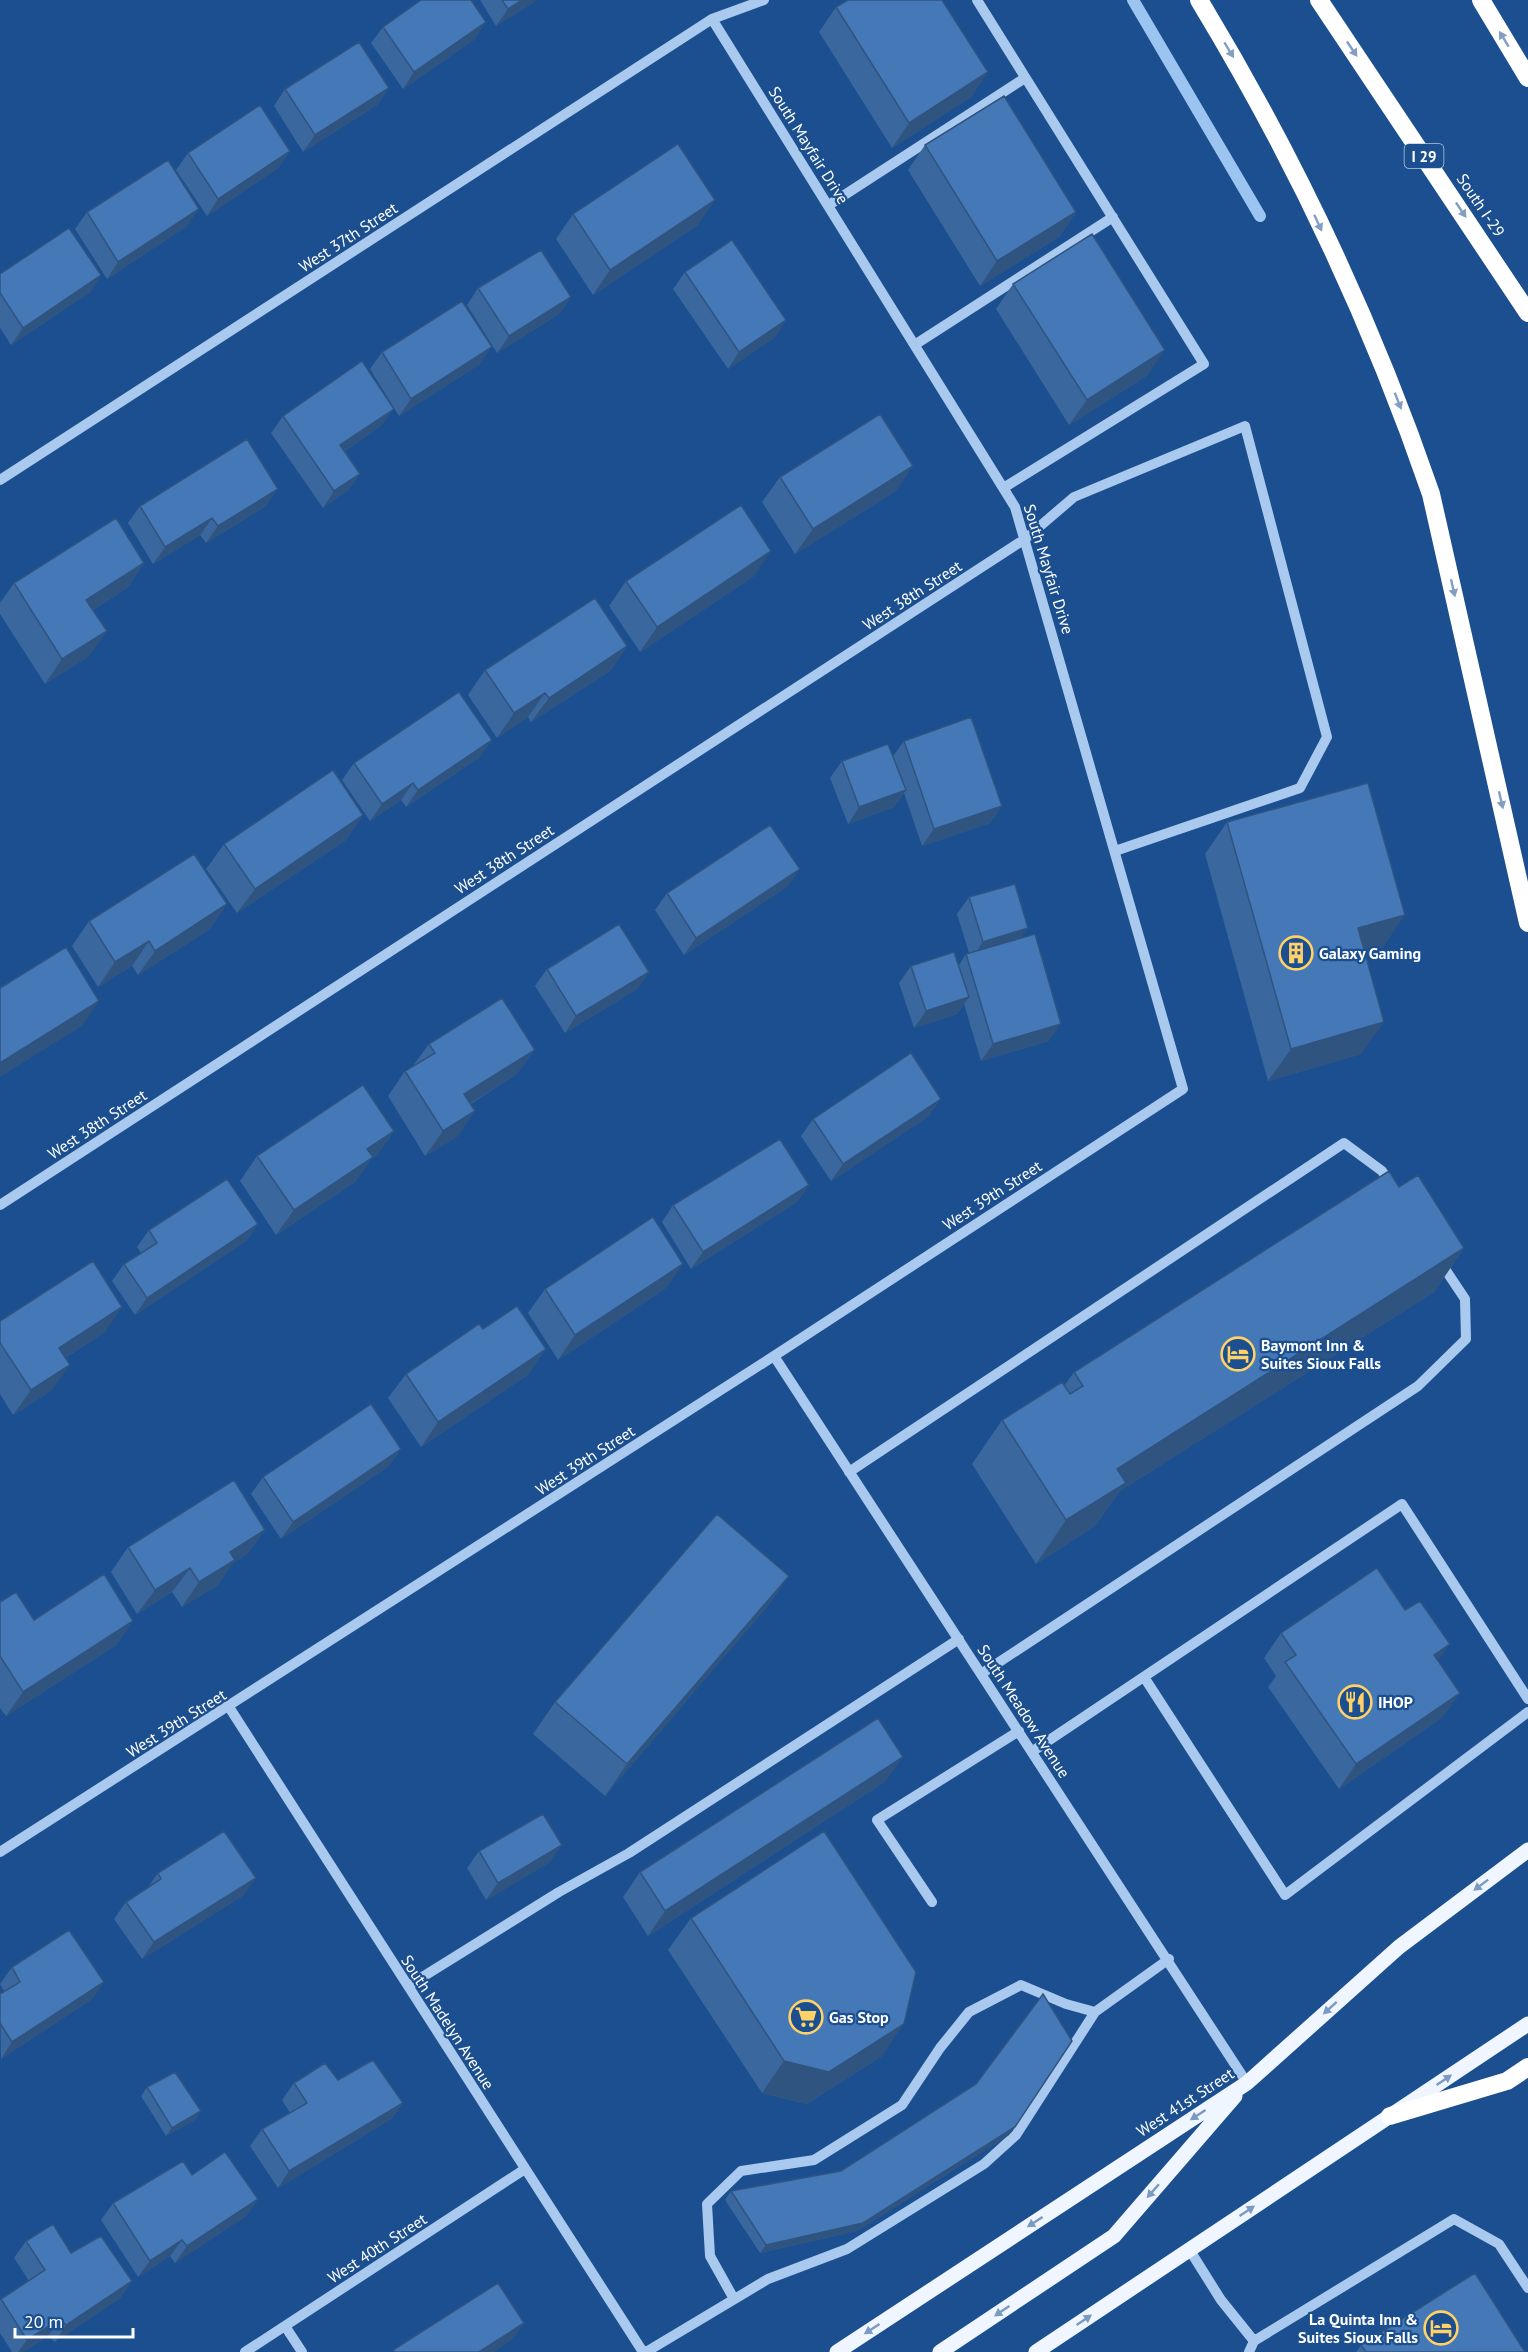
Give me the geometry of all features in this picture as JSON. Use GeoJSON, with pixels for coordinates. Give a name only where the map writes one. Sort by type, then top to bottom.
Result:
{"type":"FeatureCollection","features":[{"type":"Feature","properties":{"kind":"highway"},"geometry":{"type":"LineString","coordinates":[[1199,0],[1242,71],[1306,198],[1364,318],[1414,443],[1433,504],[1528,923]]}},
{"type":"Feature","properties":{"kind":"highway","name":"South I-29"},"geometry":{"type":"LineString","coordinates":[[1319,0],[1528,313]]}},
{"type":"Feature","properties":{"kind":"highway"},"geometry":{"type":"LineString","coordinates":[[1480,0],[1528,78]]}},
{"type":"Feature","properties":{"kind":"highway"},"geometry":{"type":"LineString","coordinates":[[1390,2116],[1506,2081],[1528,2067]]}},
{"type":"Feature","properties":{"kind":"main road","name":"West 41st Street"},"geometry":{"type":"LineString","coordinates":[[837,2352],[1247,2083],[1399,1947],[1528,1850]]}},
{"type":"Feature","properties":{"kind":"main road"},"geometry":{"type":"LineString","coordinates":[[1036,2352],[1528,2024]]}},
{"type":"Feature","properties":{"kind":"main road"},"geometry":{"type":"LineString","coordinates":[[940,2352],[1114,2236],[1247,2083]]}},
{"type":"Feature","properties":{"kind":"street","name":"West 37th Street"},"geometry":{"type":"LineString","coordinates":[[0,480],[712,19],[764,0]]}},
{"type":"Feature","properties":{"kind":"street"},"geometry":{"type":"LineString","coordinates":[[977,0],[1204,364],[1005,487]]}},
{"type":"Feature","properties":{"kind":"street","name":"South Mayfair Drive"},"geometry":{"type":"LineString","coordinates":[[712,19],[1005,487],[1015,507],[1183,1089]]}},
{"type":"Feature","properties":{"kind":"street"},"geometry":{"type":"LineString","coordinates":[[829,205],[1025,78]]}},
{"type":"Feature","properties":{"kind":"street"},"geometry":{"type":"LineString","coordinates":[[915,344],[1113,217]]}},
{"type":"Feature","properties":{"kind":"street","name":"West 38th Street"},"geometry":{"type":"LineString","coordinates":[[0,1205],[1025,539],[1074,497],[1245,426],[1327,737],[1300,788],[1115,851]]}},
{"type":"Feature","properties":{"kind":"street","name":"West 39th Street"},"geometry":{"type":"LineString","coordinates":[[0,1852],[774,1356],[1183,1089]]}},
{"type":"Feature","properties":{"kind":"street"},"geometry":{"type":"LineString","coordinates":[[849,1472],[1344,1143],[1382,1171],[1401,1200]]}},
{"type":"Feature","properties":{"kind":"street"},"geometry":{"type":"LineString","coordinates":[[981,1674],[1418,1386],[1466,1339],[1465,1299],[1433,1250]]}},
{"type":"Feature","properties":{"kind":"street","name":"South Meadow Avenue"},"geometry":{"type":"LineString","coordinates":[[774,1356],[1169,1959],[1247,2083]]}},
{"type":"Feature","properties":{"kind":"street"},"geometry":{"type":"LineString","coordinates":[[1033,1751],[1402,1504],[1528,1699]]}},
{"type":"Feature","properties":{"kind":"street"},"geometry":{"type":"LineString","coordinates":[[408,1986],[559,1892],[629,1853],[959,1639]]}},
{"type":"Feature","properties":{"kind":"street"},"geometry":{"type":"LineString","coordinates":[[1144,1677],[1285,1895],[1528,1712]]}},
{"type":"Feature","properties":{"kind":"street","name":"South Madelyn Avenue"},"geometry":{"type":"LineString","coordinates":[[229,1707],[644,2352]]}},
{"type":"Feature","properties":{"kind":"street"},"geometry":{"type":"LineString","coordinates":[[932,1902],[878,1820],[1019,1731]]}},
{"type":"Feature","properties":{"kind":"street"},"geometry":{"type":"LineString","coordinates":[[644,2352],[768,2279],[847,2249],[984,2164],[1016,2135],[1095,2012],[1169,1959]]}},
{"type":"Feature","properties":{"kind":"street"},"geometry":{"type":"LineString","coordinates":[[734,2299],[710,2256],[707,2204],[741,2171],[814,2160],[902,2105],[940,2048],[969,2012],[1021,1985],[1066,2004],[1095,2012]]}},
{"type":"Feature","properties":{"kind":"street","name":"West 40th Street"},"geometry":{"type":"LineString","coordinates":[[245,2352],[525,2169]]}},
{"type":"Feature","properties":{"kind":"street"},"geometry":{"type":"LineString","coordinates":[[1250,2352],[1254,2341],[1454,2219],[1499,2244],[1528,2288]]}},
{"type":"Feature","properties":{"kind":"street"},"geometry":{"type":"LineString","coordinates":[[1189,2250],[1221,2300],[1254,2341]]}},
{"type":"Feature","properties":{"kind":"street"},"geometry":{"type":"LineString","coordinates":[[285,2326],[302,2352]]}},
{"type":"Feature","properties":{"kind":"building"},"geometry":{"type":"Polygon","coordinates":[[[421,0],[471,0],[486,22],[414,72],[383,27],[421,0]]]}},
{"type":"Feature","properties":{"kind":"building"},"geometry":{"type":"Polygon","coordinates":[[[502,0],[522,0],[508,9],[502,0]]]}},
{"type":"Feature","properties":{"kind":"building"},"geometry":{"type":"Polygon","coordinates":[[[848,0],[942,0],[988,72],[909,123],[836,7],[848,0]]]}},
{"type":"Feature","properties":{"kind":"building"},"geometry":{"type":"Polygon","coordinates":[[[359,42],[389,88],[315,135],[285,89],[359,42]]]}},
{"type":"Feature","properties":{"kind":"building"},"geometry":{"type":"Polygon","coordinates":[[[1004,96],[1076,212],[997,261],[925,145],[1004,96]]]}},
{"type":"Feature","properties":{"kind":"building"},"geometry":{"type":"Polygon","coordinates":[[[260,105],[290,151],[218,199],[188,153],[260,105]]]}},
{"type":"Feature","properties":{"kind":"building"},"geometry":{"type":"Polygon","coordinates":[[[678,144],[715,200],[610,270],[573,214],[678,144]]]}},
{"type":"Feature","properties":{"kind":"building"},"geometry":{"type":"Polygon","coordinates":[[[168,160],[199,209],[118,262],[87,212],[168,160]]]}},
{"type":"Feature","properties":{"kind":"building"},"geometry":{"type":"Polygon","coordinates":[[[69,228],[101,275],[23,328],[0,293],[0,274],[69,228]]]}},
{"type":"Feature","properties":{"kind":"building"},"geometry":{"type":"Polygon","coordinates":[[[1092,234],[1165,350],[1087,400],[1013,284],[1092,234]]]}},
{"type":"Feature","properties":{"kind":"building"},"geometry":{"type":"Polygon","coordinates":[[[732,240],[786,320],[739,352],[685,272],[732,240]]]}},
{"type":"Feature","properties":{"kind":"building"},"geometry":{"type":"Polygon","coordinates":[[[541,250],[571,297],[509,336],[478,288],[541,250]]]}},
{"type":"Feature","properties":{"kind":"building"},"geometry":{"type":"Polygon","coordinates":[[[462,301],[492,347],[411,399],[382,352],[462,301]]]}},
{"type":"Feature","properties":{"kind":"building"},"geometry":{"type":"Polygon","coordinates":[[[362,361],[394,409],[340,445],[360,474],[334,491],[283,416],[362,361]]]}},
{"type":"Feature","properties":{"kind":"building"},"geometry":{"type":"Polygon","coordinates":[[[880,414],[913,466],[813,529],[780,477],[880,414]]]}},
{"type":"Feature","properties":{"kind":"building"},"geometry":{"type":"Polygon","coordinates":[[[247,439],[278,489],[218,526],[212,518],[165,547],[140,506],[247,439]]]}},
{"type":"Feature","properties":{"kind":"building"},"geometry":{"type":"Polygon","coordinates":[[[741,505],[771,551],[657,627],[626,581],[741,505]]]}},
{"type":"Feature","properties":{"kind":"building"},"geometry":{"type":"Polygon","coordinates":[[[116,518],[144,563],[86,600],[107,631],[62,659],[14,583],[116,518]]]}},
{"type":"Feature","properties":{"kind":"building"},"geometry":{"type":"Polygon","coordinates":[[[595,598],[627,646],[549,698],[545,693],[514,713],[485,670],[595,598]]]}},
{"type":"Feature","properties":{"kind":"building"},"geometry":{"type":"Polygon","coordinates":[[[459,692],[492,740],[418,790],[413,783],[382,804],[354,763],[459,692]]]}},
{"type":"Feature","properties":{"kind":"building"},"geometry":{"type":"Polygon","coordinates":[[[971,717],[1002,806],[934,829],[904,741],[971,717]]]}},
{"type":"Feature","properties":{"kind":"building"},"geometry":{"type":"Polygon","coordinates":[[[888,744],[906,790],[859,807],[842,761],[888,744]]]}},
{"type":"Feature","properties":{"kind":"building"},"geometry":{"type":"Polygon","coordinates":[[[333,770],[363,815],[255,889],[224,844],[333,770]]]}},
{"type":"Feature","properties":{"kind":"building","name":"Galaxy Gaming"},"geometry":{"type":"Polygon","coordinates":[[[1368,783],[1405,915],[1358,928],[1384,1022],[1291,1049],[1227,822],[1368,783]]]}},
{"type":"Feature","properties":{"kind":"building"},"geometry":{"type":"Polygon","coordinates":[[[770,825],[800,869],[696,938],[667,893],[770,825]]]}},
{"type":"Feature","properties":{"kind":"building"},"geometry":{"type":"Polygon","coordinates":[[[194,854],[227,904],[155,951],[149,941],[115,962],[89,921],[194,854]]]}},
{"type":"Feature","properties":{"kind":"building"},"geometry":{"type":"Polygon","coordinates":[[[1015,884],[1028,928],[983,942],[969,897],[1015,884]]]}},
{"type":"Feature","properties":{"kind":"building"},"geometry":{"type":"Polygon","coordinates":[[[619,924],[649,972],[576,1016],[547,969],[619,924]]]}},
{"type":"Feature","properties":{"kind":"building"},"geometry":{"type":"Polygon","coordinates":[[[1035,934],[1061,1024],[993,1044],[966,954],[1035,934]]]}},
{"type":"Feature","properties":{"kind":"building"},"geometry":{"type":"Polygon","coordinates":[[[66,947],[99,1001],[0,1063],[0,988],[66,947]]]}},
{"type":"Feature","properties":{"kind":"building"},"geometry":{"type":"Polygon","coordinates":[[[954,952],[969,997],[926,1011],[911,966],[954,952]]]}},
{"type":"Feature","properties":{"kind":"building"},"geometry":{"type":"Polygon","coordinates":[[[502,998],[535,1050],[464,1094],[475,1111],[443,1131],[405,1071],[435,1053],[429,1044],[502,998]]]}},
{"type":"Feature","properties":{"kind":"building"},"geometry":{"type":"Polygon","coordinates":[[[911,1053],[941,1099],[843,1164],[813,1119],[911,1053]]]}},
{"type":"Feature","properties":{"kind":"building"},"geometry":{"type":"Polygon","coordinates":[[[363,1085],[394,1131],[367,1149],[373,1157],[294,1210],[257,1156],[363,1085]]]}},
{"type":"Feature","properties":{"kind":"building"},"geometry":{"type":"Polygon","coordinates":[[[780,1139],[809,1185],[703,1252],[673,1205],[780,1139]]]}},
{"type":"Feature","properties":{"kind":"building","name":"Baymont Inn & Suites Sioux Falls"},"geometry":{"type":"Polygon","coordinates":[[[1389,1171],[1399,1187],[1418,1175],[1464,1248],[1117,1469],[1126,1483],[1066,1520],[1002,1420],[1062,1382],[1070,1394],[1083,1386],[1074,1372],[1389,1171]]]}},
{"type":"Feature","properties":{"kind":"building"},"geometry":{"type":"Polygon","coordinates":[[[227,1179],[258,1224],[147,1298],[124,1264],[157,1243],[149,1230],[227,1179]]]}},
{"type":"Feature","properties":{"kind":"building"},"geometry":{"type":"Polygon","coordinates":[[[653,1217],[683,1264],[575,1335],[545,1289],[653,1217]]]}},
{"type":"Feature","properties":{"kind":"building"},"geometry":{"type":"Polygon","coordinates":[[[93,1261],[122,1307],[59,1348],[70,1365],[31,1390],[0,1343],[0,1321],[93,1261]]]}},
{"type":"Feature","properties":{"kind":"building"},"geometry":{"type":"Polygon","coordinates":[[[517,1306],[546,1349],[438,1422],[406,1374],[479,1324],[483,1329],[517,1306]]]}},
{"type":"Feature","properties":{"kind":"building"},"geometry":{"type":"Polygon","coordinates":[[[371,1404],[401,1449],[293,1522],[263,1477],[371,1404]]]}},
{"type":"Feature","properties":{"kind":"building"},"geometry":{"type":"Polygon","coordinates":[[[234,1480],[265,1530],[230,1552],[235,1560],[199,1582],[190,1568],[155,1590],[128,1547],[234,1480]]]}},
{"type":"Feature","properties":{"kind":"building"},"geometry":{"type":"Polygon","coordinates":[[[717,1514],[789,1576],[627,1764],[555,1702],[717,1514]]]}},
{"type":"Feature","properties":{"kind":"building","name":"IHOP"},"geometry":{"type":"Polygon","coordinates":[[[1377,1568],[1405,1610],[1420,1601],[1450,1644],[1434,1655],[1460,1693],[1356,1764],[1285,1662],[1296,1655],[1281,1633],[1377,1568]]]}},
{"type":"Feature","properties":{"kind":"building"},"geometry":{"type":"Polygon","coordinates":[[[104,1574],[133,1621],[23,1692],[0,1656],[0,1602],[16,1592],[34,1620],[104,1574]]]}},
{"type":"Feature","properties":{"kind":"building"},"geometry":{"type":"Polygon","coordinates":[[[878,1718],[903,1757],[665,1911],[640,1872],[878,1718]]]}},
{"type":"Feature","properties":{"kind":"building"},"geometry":{"type":"Polygon","coordinates":[[[543,1814],[562,1845],[498,1883],[479,1851],[543,1814]]]}},
{"type":"Feature","properties":{"kind":"building"},"geometry":{"type":"Polygon","coordinates":[[[224,1831],[256,1878],[154,1942],[126,1902],[161,1879],[158,1873],[224,1831]]]}},
{"type":"Feature","properties":{"kind":"building"},"geometry":{"type":"Polygon","coordinates":[[[824,1831],[916,1972],[904,2024],[829,2072],[784,2061],[691,1918],[824,1831]]]}},
{"type":"Feature","properties":{"kind":"building"},"geometry":{"type":"Polygon","coordinates":[[[69,1930],[104,1982],[12,2042],[0,2023],[0,1994],[20,1982],[12,1967],[69,1930]]]}},
{"type":"Feature","properties":{"kind":"building"},"geometry":{"type":"Polygon","coordinates":[[[1043,1994],[1072,2041],[1015,2127],[863,2223],[766,2245],[731,2191],[841,2171],[976,2084],[1043,1994]]]}},
{"type":"Feature","properties":{"kind":"building"},"geometry":{"type":"Polygon","coordinates":[[[373,2060],[403,2103],[289,2171],[262,2129],[307,2103],[294,2083],[325,2063],[338,2080],[373,2060]]]}},
{"type":"Feature","properties":{"kind":"building"},"geometry":{"type":"Polygon","coordinates":[[[175,2072],[201,2111],[172,2128],[147,2087],[175,2072]]]}},
{"type":"Feature","properties":{"kind":"building"},"geometry":{"type":"Polygon","coordinates":[[[225,2152],[258,2199],[187,2246],[182,2240],[150,2261],[113,2203],[183,2161],[192,2175],[225,2152]]]}},
{"type":"Feature","properties":{"kind":"building"},"geometry":{"type":"Polygon","coordinates":[[[53,2224],[71,2253],[101,2236],[132,2281],[66,2325],[60,2319],[27,2340],[1,2299],[45,2270],[26,2241],[53,2224]]]}},
{"type":"Feature","properties":{"kind":"building"},"geometry":{"type":"Polygon","coordinates":[[[1475,2273],[1525,2352],[1366,2352],[1361,2345],[1475,2273]]]}},
{"type":"Feature","properties":{"kind":"building"},"geometry":{"type":"Polygon","coordinates":[[[498,2283],[524,2323],[479,2352],[395,2352],[393,2350],[498,2283]]]}},
{"type":"Feature","properties":{"kind":"waterway"},"geometry":{"type":"LineString","coordinates":[[1133,0],[1260,216]]}},
{"type":"Feature","properties":{"kind":"place","name":"Galaxy Gaming"},"geometry":{"type":"Point","coordinates":[1296,953]}},
{"type":"Feature","properties":{"kind":"place","name":"Baymont Inn & Suites Sioux Falls"},"geometry":{"type":"Point","coordinates":[1238,1354]}},
{"type":"Feature","properties":{"kind":"place","name":"IHOP"},"geometry":{"type":"Point","coordinates":[1355,1702]}},
{"type":"Feature","properties":{"kind":"place","name":"Gas Stop"},"geometry":{"type":"Point","coordinates":[806,2017]}},
{"type":"Feature","properties":{"kind":"place","name":"La Quinta Inn & Suites Sioux Falls"},"geometry":{"type":"Point","coordinates":[1441,2328]}}]}
